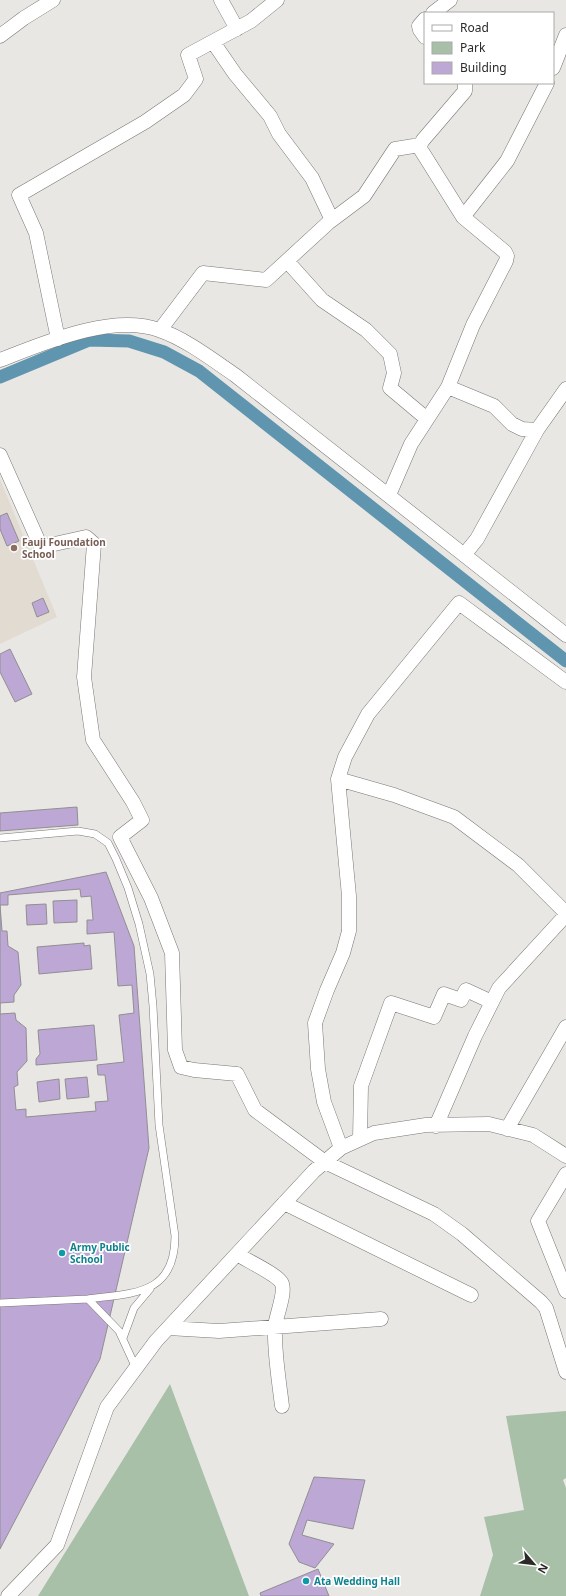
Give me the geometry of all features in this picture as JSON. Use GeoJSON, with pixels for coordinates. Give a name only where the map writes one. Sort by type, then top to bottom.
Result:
{"type":"FeatureCollection","features":[{"type":"Feature","properties":{"kind":"street"},"geometry":{"type":"LineString","coordinates":[[1,33],[54,0]]}},
{"type":"Feature","properties":{"kind":"street"},"geometry":{"type":"LineString","coordinates":[[221,0],[237,29]]}},
{"type":"Feature","properties":{"kind":"street"},"geometry":{"type":"LineString","coordinates":[[58,339],[36,233],[19,195],[92,154],[184,95],[196,79],[188,55],[251,21],[277,0]]}},
{"type":"Feature","properties":{"kind":"street"},"geometry":{"type":"LineString","coordinates":[[434,12],[450,0]]}},
{"type":"Feature","properties":{"kind":"street"},"geometry":{"type":"LineString","coordinates":[[424,20],[419,26],[424,35]]}},
{"type":"Feature","properties":{"kind":"street"},"geometry":{"type":"LineString","coordinates":[[554,65],[566,35]]}},
{"type":"Feature","properties":{"kind":"street"},"geometry":{"type":"LineString","coordinates":[[213,42],[235,74],[270,116],[279,134],[312,178],[332,220]]}},
{"type":"Feature","properties":{"kind":"street"},"geometry":{"type":"LineString","coordinates":[[389,495],[411,444],[448,387],[473,325],[506,261],[507,256],[505,252],[463,217],[421,150],[420,145],[423,140],[465,91],[465,84]]}},
{"type":"Feature","properties":{"kind":"street"},"geometry":{"type":"LineString","coordinates":[[463,217],[507,161],[547,84]]}},
{"type":"Feature","properties":{"kind":"street"},"geometry":{"type":"LineString","coordinates":[[160,330],[203,273],[266,280],[332,220],[364,196],[395,148],[420,145]]}},
{"type":"Feature","properties":{"kind":"street"},"geometry":{"type":"LineString","coordinates":[[287,261],[322,300],[366,330],[390,354],[394,373],[390,388],[427,419]]}},
{"type":"Feature","properties":{"kind":"street"},"geometry":{"type":"LineString","coordinates":[[0,360],[58,339],[106,327],[124,325],[144,326],[160,330],[206,356],[235,375],[566,635]]}},
{"type":"Feature","properties":{"kind":"street"},"geometry":{"type":"LineString","coordinates":[[448,387],[494,406],[512,424],[522,429],[537,430]]}},
{"type":"Feature","properties":{"kind":"street"},"geometry":{"type":"LineString","coordinates":[[464,555],[477,539],[537,430],[566,389]]}},
{"type":"Feature","properties":{"kind":"street"},"geometry":{"type":"LineString","coordinates":[[0,455],[41,547],[86,537],[94,544],[84,677],[93,740],[133,802],[142,820],[120,837],[151,898],[172,953],[174,1050],[181,1067],[194,1070],[237,1074],[255,1110],[325,1162],[434,1214],[462,1234],[546,1308],[566,1372]]}},
{"type":"Feature","properties":{"kind":"street"},"geometry":{"type":"LineString","coordinates":[[341,1148],[324,1102],[318,1069],[315,1023],[343,953],[349,931],[349,896],[338,779],[345,758],[368,714],[458,603],[566,682]]}},
{"type":"Feature","properties":{"kind":"street"},"geometry":{"type":"LineString","coordinates":[[338,779],[394,794],[454,817],[518,865],[566,914],[499,988],[436,1126]]}},
{"type":"Feature","properties":{"kind":"street"},"geometry":{"type":"LineString","coordinates":[[360,1139],[361,1086],[391,1003],[434,1017],[444,994],[461,1000],[466,990],[492,1002]]}},
{"type":"Feature","properties":{"kind":"street"},"geometry":{"type":"LineString","coordinates":[[507,1129],[566,1027]]}},
{"type":"Feature","properties":{"kind":"street"},"geometry":{"type":"LineString","coordinates":[[8,1596],[57,1545],[107,1406],[168,1328],[284,1203],[341,1148],[374,1133],[426,1125],[489,1124],[532,1135],[566,1156]]}},
{"type":"Feature","properties":{"kind":"street"},"geometry":{"type":"LineString","coordinates":[[566,1174],[538,1221],[566,1291]]}},
{"type":"Feature","properties":{"kind":"street"},"geometry":{"type":"LineString","coordinates":[[284,1203],[471,1295]]}},
{"type":"Feature","properties":{"kind":"street"},"geometry":{"type":"LineString","coordinates":[[237,1254],[281,1281],[283,1288],[275,1326],[277,1369],[282,1406]]}},
{"type":"Feature","properties":{"kind":"street"},"geometry":{"type":"LineString","coordinates":[[168,1328],[219,1331],[381,1319]]}},
{"type":"Feature","properties":{"kind":"lane"},"geometry":{"type":"LineString","coordinates":[[0,838],[78,831],[95,834],[108,843],[128,888],[139,924],[150,974],[159,1125],[175,1236],[175,1252],[171,1266],[134,1308],[123,1338]]}},
{"type":"Feature","properties":{"kind":"lane"},"geometry":{"type":"LineString","coordinates":[[0,1303],[88,1299],[139,1292],[152,1287]]}},
{"type":"Feature","properties":{"kind":"lane"},"geometry":{"type":"LineString","coordinates":[[88,1299],[119,1330],[136,1368]]}},
{"type":"Feature","properties":{"kind":"shaded area","name":"Fauji Foundation School"},"geometry":{"type":"Polygon","coordinates":[[[0,479],[57,617],[0,644],[0,479]]]}},
{"type":"Feature","properties":{"kind":"green space"},"geometry":{"type":"Polygon","coordinates":[[[170,1384],[249,1596],[38,1596],[170,1384]]]}},
{"type":"Feature","properties":{"kind":"green space"},"geometry":{"type":"Polygon","coordinates":[[[566,1411],[566,1478],[563,1480],[566,1488],[566,1596],[480,1596],[493,1555],[484,1517],[524,1510],[506,1416],[566,1411]]]}},
{"type":"Feature","properties":{"kind":"building"},"geometry":{"type":"Polygon","coordinates":[[[7,513],[19,541],[7,546],[0,529],[0,516],[7,513]]]}},
{"type":"Feature","properties":{"kind":"building"},"geometry":{"type":"Polygon","coordinates":[[[43,598],[49,612],[37,617],[32,603],[43,598]]]}},
{"type":"Feature","properties":{"kind":"building"},"geometry":{"type":"Polygon","coordinates":[[[10,649],[32,694],[15,702],[0,672],[0,654],[10,649]]]}},
{"type":"Feature","properties":{"kind":"building"},"geometry":{"type":"Polygon","coordinates":[[[77,807],[78,825],[0,831],[0,813],[77,807]]]}},
{"type":"Feature","properties":{"kind":"building","name":"Army Public School"},"geometry":{"type":"Polygon","coordinates":[[[106,872],[134,946],[149,1148],[100,1359],[0,1549],[0,893],[106,872]]]}},
{"type":"Feature","properties":{"kind":"building"},"geometry":{"type":"Polygon","coordinates":[[[80,889],[81,897],[91,896],[93,920],[87,920],[87,934],[114,932],[118,986],[132,985],[134,1013],[119,1015],[124,1062],[97,1065],[98,1075],[105,1075],[108,1101],[95,1102],[96,1111],[26,1117],[26,1109],[16,1110],[14,1087],[18,1085],[17,1072],[27,1061],[26,1028],[16,1020],[15,1013],[0,1014],[0,1003],[14,1002],[14,995],[21,985],[18,952],[8,946],[7,931],[2,931],[0,905],[8,905],[8,895],[80,889]],[[77,900],[53,901],[54,923],[77,922],[77,900]],[[46,904],[26,905],[27,925],[47,924],[46,904]],[[84,943],[37,947],[39,974],[92,969],[90,945],[84,946],[84,943]],[[94,1025],[38,1030],[40,1054],[36,1059],[36,1065],[97,1060],[94,1025]],[[87,1077],[65,1079],[67,1099],[89,1097],[87,1077]],[[59,1079],[37,1082],[39,1102],[60,1099],[59,1079]]]}},
{"type":"Feature","properties":{"kind":"building"},"geometry":{"type":"Polygon","coordinates":[[[314,1477],[365,1480],[353,1529],[307,1520],[302,1535],[334,1544],[315,1568],[299,1562],[289,1544],[314,1477]]]}},
{"type":"Feature","properties":{"kind":"building","name":"Ata Wedding Hall"},"geometry":{"type":"Polygon","coordinates":[[[318,1569],[329,1596],[261,1596],[260,1593],[318,1569]]]}},
{"type":"Feature","properties":{"kind":"waterway"},"geometry":{"type":"LineString","coordinates":[[0,377],[89,340],[129,341],[164,352],[199,371],[566,661]]}},
{"type":"Feature","properties":{"kind":"place","name":"Fauji Foundation School"},"geometry":{"type":"Point","coordinates":[14,548]}},
{"type":"Feature","properties":{"kind":"place","name":"Army Public School"},"geometry":{"type":"Point","coordinates":[62,1253]}},
{"type":"Feature","properties":{"kind":"place","name":"Ata Wedding Hall"},"geometry":{"type":"Point","coordinates":[306,1581]}}]}
